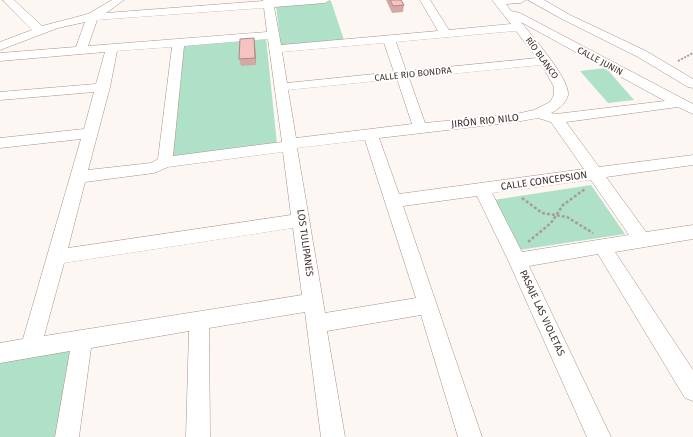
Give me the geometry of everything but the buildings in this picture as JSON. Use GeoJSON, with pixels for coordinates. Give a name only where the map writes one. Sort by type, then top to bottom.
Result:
{"type":"FeatureCollection","features":[{"type":"Feature","properties":{"kind":"street"},"geometry":{"type":"LineString","coordinates":[[8,0],[39,30]]}},
{"type":"Feature","properties":{"kind":"street"},"geometry":{"type":"LineString","coordinates":[[81,50],[92,17],[119,0]]}},
{"type":"Feature","properties":{"kind":"street"},"geometry":{"type":"LineString","coordinates":[[0,46],[39,30],[92,17],[211,4],[325,0]]}},
{"type":"Feature","properties":{"kind":"street"},"geometry":{"type":"LineString","coordinates":[[425,0],[445,34]]}},
{"type":"Feature","properties":{"kind":"street"},"geometry":{"type":"LineString","coordinates":[[498,1],[521,0]]}},
{"type":"Feature","properties":{"kind":"street"},"geometry":{"type":"LineString","coordinates":[[533,0],[540,2],[566,17],[642,54],[693,84]]}},
{"type":"Feature","properties":{"kind":"street","name":"RÍO BLANCO"},"geometry":{"type":"LineString","coordinates":[[498,1],[545,61],[559,83],[562,94],[557,104],[538,114]]}},
{"type":"Feature","properties":{"kind":"street","name":"LOS TULIPANES"},"geometry":{"type":"LineString","coordinates":[[268,2],[333,437]]}},
{"type":"Feature","properties":{"kind":"street","name":"CALLE JUNIN"},"geometry":{"type":"LineString","coordinates":[[507,13],[516,15],[675,104],[693,110]]}},
{"type":"Feature","properties":{"kind":"street"},"geometry":{"type":"LineString","coordinates":[[276,49],[518,27]]}},
{"type":"Feature","properties":{"kind":"street"},"geometry":{"type":"LineString","coordinates":[[0,57],[274,35]]}},
{"type":"Feature","properties":{"kind":"street"},"geometry":{"type":"LineString","coordinates":[[389,39],[420,128]]}},
{"type":"Feature","properties":{"kind":"street"},"geometry":{"type":"LineString","coordinates":[[165,162],[178,43]]}},
{"type":"Feature","properties":{"kind":"street"},"geometry":{"type":"LineString","coordinates":[[31,348],[103,87],[112,48]]}},
{"type":"Feature","properties":{"kind":"street","name":"CALLE RIO BONDRA"},"geometry":{"type":"LineString","coordinates":[[281,87],[545,61]]}},
{"type":"Feature","properties":{"kind":"street"},"geometry":{"type":"LineString","coordinates":[[0,96],[103,87]]}},
{"type":"Feature","properties":{"kind":"street"},"geometry":{"type":"LineString","coordinates":[[675,104],[693,124]]}},
{"type":"Feature","properties":{"kind":"street","name":"JIRÓN RIO NILO"},"geometry":{"type":"LineString","coordinates":[[78,178],[154,168],[165,162],[281,148],[290,144],[370,134],[516,118],[538,114],[556,119],[675,104]]}},
{"type":"Feature","properties":{"kind":"street"},"geometry":{"type":"LineString","coordinates":[[556,119],[594,180],[642,240]]}},
{"type":"Feature","properties":{"kind":"street"},"geometry":{"type":"LineString","coordinates":[[0,157],[3,142],[90,133]]}},
{"type":"Feature","properties":{"kind":"street"},"geometry":{"type":"LineString","coordinates":[[370,134],[394,201],[426,305],[470,437]]}},
{"type":"Feature","properties":{"kind":"street","name":"CALLE CONCEPSION"},"geometry":{"type":"LineString","coordinates":[[394,201],[482,190],[594,180],[693,160]]}},
{"type":"Feature","properties":{"kind":"street","name":"PASAJE LAS VIOLETAS"},"geometry":{"type":"LineString","coordinates":[[482,190],[521,252],[599,437]]}},
{"type":"Feature","properties":{"kind":"street"},"geometry":{"type":"LineString","coordinates":[[57,257],[301,220]]}},
{"type":"Feature","properties":{"kind":"street"},"geometry":{"type":"LineString","coordinates":[[521,252],[598,240],[642,240],[691,235]]}},
{"type":"Feature","properties":{"kind":"street"},"geometry":{"type":"LineString","coordinates":[[598,240],[693,390]]}},
{"type":"Feature","properties":{"kind":"street"},"geometry":{"type":"LineString","coordinates":[[0,353],[313,302]]}},
{"type":"Feature","properties":{"kind":"street"},"geometry":{"type":"LineString","coordinates":[[317,324],[426,305]]}},
{"type":"Feature","properties":{"kind":"street"},"geometry":{"type":"LineString","coordinates":[[198,437],[199,320]]}},
{"type":"Feature","properties":{"kind":"street"},"geometry":{"type":"LineString","coordinates":[[67,437],[82,339]]}},
{"type":"Feature","properties":{"kind":"path"},"geometry":{"type":"LineString","coordinates":[[521,252],[551,223],[563,205],[594,180]]}},
{"type":"Feature","properties":{"kind":"path"},"geometry":{"type":"LineString","coordinates":[[521,196],[542,213],[567,217],[598,240]]}},
{"type":"Feature","properties":{"kind":"green space"},"geometry":{"type":"Polygon","coordinates":[[[331,1],[344,40],[281,47],[276,6],[331,1]]]}},
{"type":"Feature","properties":{"kind":"green space"},"geometry":{"type":"Polygon","coordinates":[[[266,38],[277,144],[170,157],[181,45],[266,38]]]}},
{"type":"Feature","properties":{"kind":"green space"},"geometry":{"type":"Polygon","coordinates":[[[606,68],[634,100],[608,103],[580,71],[606,68]]]}},
{"type":"Feature","properties":{"kind":"green space"},"geometry":{"type":"Polygon","coordinates":[[[591,185],[625,234],[519,250],[493,200],[591,185]]]}},
{"type":"Feature","properties":{"kind":"green space"},"geometry":{"type":"Polygon","coordinates":[[[73,349],[60,437],[0,437],[0,363],[73,349]]]}}]}
